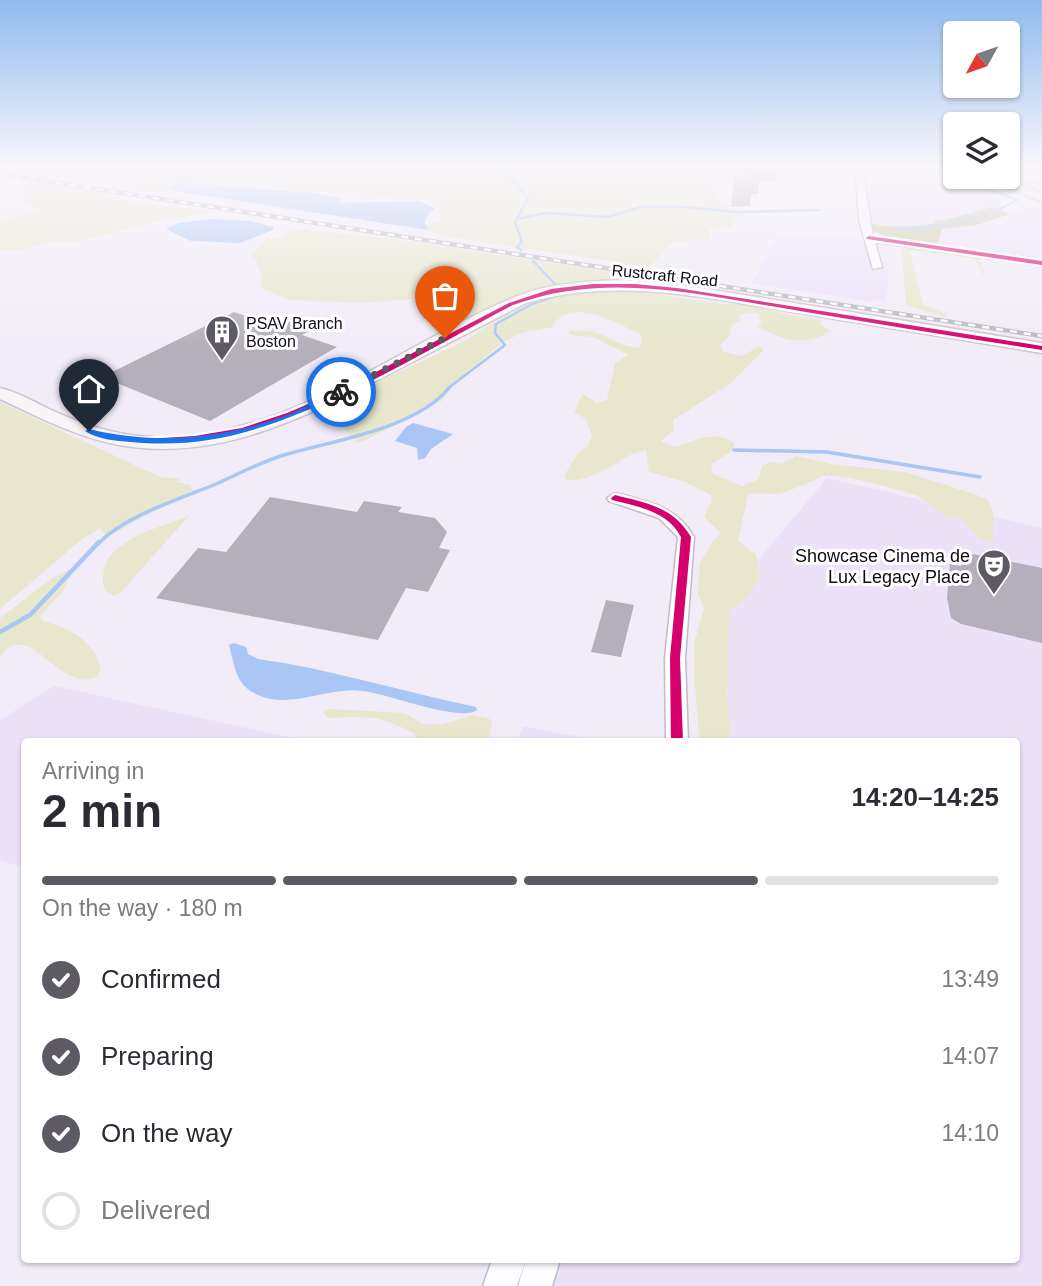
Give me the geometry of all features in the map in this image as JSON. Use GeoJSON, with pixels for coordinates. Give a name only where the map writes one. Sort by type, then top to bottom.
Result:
{"type":"FeatureCollection","features":[{"type":"Feature","properties":{"kind":"main road","name":"Rustcraft Road"},"geometry":{"type":"LineString","coordinates":[[0,393],[73,426],[117,438],[179,441],[221,436],[270,424],[305,410],[521,300],[555,290],[597,285],[635,285],[677,290],[1042,348]]}},
{"type":"Feature","properties":{"kind":"street"},"geometry":{"type":"LineString","coordinates":[[867,227],[877,267]]}},
{"type":"Feature","properties":{"kind":"street"},"geometry":{"type":"LineString","coordinates":[[869,238],[1042,263]]}},
{"type":"Feature","properties":{"kind":"street"},"geometry":{"type":"LineString","coordinates":[[615,498],[666,514],[686,537],[675,658],[677,738]]}},
{"type":"Feature","properties":{"kind":"street"},"geometry":{"type":"LineString","coordinates":[[500,1286],[508,1263]]}},
{"type":"Feature","properties":{"kind":"street"},"geometry":{"type":"LineString","coordinates":[[535,1286],[542,1263]]}},
{"type":"Feature","properties":{"kind":"shaded area"},"geometry":{"type":"Polygon","coordinates":[[[872,227],[1042,227],[1042,260],[876,234],[872,227]]]}},
{"type":"Feature","properties":{"kind":"shaded area"},"geometry":{"type":"Polygon","coordinates":[[[819,236],[884,242],[875,245],[889,278],[885,300],[867,301],[752,283],[776,239],[819,236]]]}},
{"type":"Feature","properties":{"kind":"shaded area"},"geometry":{"type":"Polygon","coordinates":[[[827,478],[1042,528],[1042,1286],[535,1286],[542,1263],[1020,1263],[1020,738],[719,738],[726,599],[827,478]]]}},
{"type":"Feature","properties":{"kind":"shaded area"},"geometry":{"type":"Polygon","coordinates":[[[54,686],[293,738],[21,738],[21,866],[0,861],[0,720],[54,686]]]}},
{"type":"Feature","properties":{"kind":"shaded area"},"geometry":{"type":"Polygon","coordinates":[[[523,726],[584,738],[518,738],[523,726]]]}},
{"type":"Feature","properties":{"kind":"green space"},"geometry":{"type":"Polygon","coordinates":[[[0,227],[134,227],[76,242],[46,242],[25,249],[0,251],[0,227]]]}},
{"type":"Feature","properties":{"kind":"green space"},"geometry":{"type":"Polygon","coordinates":[[[428,227],[731,227],[709,229],[711,240],[671,242],[650,267],[442,236],[428,230],[428,227]]]}},
{"type":"Feature","properties":{"kind":"green space"},"geometry":{"type":"Polygon","coordinates":[[[873,227],[959,227],[942,229],[937,245],[888,237],[873,231],[873,227]]]}},
{"type":"Feature","properties":{"kind":"green space"},"geometry":{"type":"Polygon","coordinates":[[[299,229],[400,240],[718,288],[696,288],[629,279],[566,282],[524,292],[473,314],[467,309],[433,297],[364,303],[290,300],[261,288],[261,271],[257,260],[250,255],[267,239],[286,237],[287,232],[299,229]]]}},
{"type":"Feature","properties":{"kind":"green space"},"geometry":{"type":"Polygon","coordinates":[[[901,244],[973,255],[980,259],[986,275],[982,274],[977,262],[970,258],[912,251],[910,252],[923,305],[946,314],[945,317],[906,305],[901,244]]]}},
{"type":"Feature","properties":{"kind":"green space"},"geometry":{"type":"Polygon","coordinates":[[[630,290],[720,304],[746,303],[789,315],[822,320],[821,325],[831,331],[811,339],[794,340],[758,327],[762,323],[760,314],[755,312],[739,315],[740,321],[731,326],[731,334],[720,346],[724,352],[742,356],[758,347],[764,350],[731,383],[673,420],[674,430],[661,441],[674,447],[697,439],[727,439],[734,443],[734,450],[711,464],[713,474],[742,486],[759,479],[762,466],[770,462],[781,464],[796,456],[832,464],[905,472],[988,500],[993,511],[993,541],[981,541],[959,517],[942,514],[917,496],[852,479],[820,477],[781,493],[748,495],[738,541],[756,555],[760,578],[747,598],[729,610],[727,695],[731,738],[699,738],[694,670],[695,640],[704,609],[698,593],[700,563],[721,533],[704,517],[712,500],[711,495],[683,481],[649,472],[646,450],[588,477],[566,480],[564,476],[592,437],[586,419],[574,412],[583,394],[597,403],[607,400],[615,363],[628,355],[596,338],[569,334],[570,331],[592,332],[630,347],[640,348],[640,334],[594,314],[569,313],[560,318],[553,327],[521,333],[505,341],[456,381],[443,400],[364,441],[358,443],[335,419],[334,411],[386,378],[467,340],[530,301],[565,292],[630,290]]]}},
{"type":"Feature","properties":{"kind":"green space"},"geometry":{"type":"Polygon","coordinates":[[[0,402],[160,477],[180,479],[176,482],[190,485],[193,490],[114,533],[106,536],[100,528],[82,539],[0,609],[0,402]]]}},
{"type":"Feature","properties":{"kind":"green space"},"geometry":{"type":"Polygon","coordinates":[[[189,516],[120,593],[114,596],[105,591],[103,574],[117,549],[144,533],[189,516]]]}},
{"type":"Feature","properties":{"kind":"green space"},"geometry":{"type":"Polygon","coordinates":[[[75,567],[63,591],[40,616],[42,621],[71,631],[86,642],[101,669],[97,677],[83,679],[70,675],[22,645],[11,646],[0,656],[0,618],[54,577],[75,567]]]}},
{"type":"Feature","properties":{"kind":"green space"},"geometry":{"type":"Polygon","coordinates":[[[329,709],[405,713],[422,724],[443,724],[473,715],[490,719],[492,725],[489,738],[416,738],[415,734],[382,720],[364,717],[328,718],[323,712],[329,709]]]}},
{"type":"Feature","properties":{"kind":"water"},"geometry":{"type":"Polygon","coordinates":[[[273,227],[273,230],[240,243],[191,241],[166,229],[273,227]]]}},
{"type":"Feature","properties":{"kind":"water"},"geometry":{"type":"Polygon","coordinates":[[[413,423],[453,434],[431,449],[425,458],[418,460],[417,448],[395,441],[406,427],[413,423]]]}},
{"type":"Feature","properties":{"kind":"water"},"geometry":{"type":"Polygon","coordinates":[[[234,643],[246,647],[248,654],[258,659],[340,675],[476,707],[477,710],[456,713],[374,693],[350,690],[296,699],[269,699],[249,690],[240,680],[229,645],[234,643]]]}},
{"type":"Feature","properties":{"kind":"building","name":"PSAV Branch Boston"},"geometry":{"type":"Polygon","coordinates":[[[234,312],[279,327],[293,320],[316,327],[302,335],[337,347],[210,421],[102,377],[234,312]]]}},
{"type":"Feature","properties":{"kind":"building"},"geometry":{"type":"Polygon","coordinates":[[[270,497],[357,512],[364,501],[402,507],[398,512],[435,518],[447,532],[439,548],[450,550],[428,592],[406,588],[378,640],[156,598],[198,548],[226,552],[270,497]]]}},
{"type":"Feature","properties":{"kind":"building","name":"Showcase Cinema de Lux Legacy Place"},"geometry":{"type":"Polygon","coordinates":[[[963,552],[1042,568],[1042,643],[961,624],[951,618],[947,598],[950,564],[961,566],[963,552]]]}},
{"type":"Feature","properties":{"kind":"building"},"geometry":{"type":"Polygon","coordinates":[[[606,600],[634,605],[621,657],[591,652],[606,600]]]}},
{"type":"Feature","properties":{"kind":"waterway"},"geometry":{"type":"LineString","coordinates":[[517,227],[522,241],[517,247],[521,250]]}},
{"type":"Feature","properties":{"kind":"waterway"},"geometry":{"type":"LineString","coordinates":[[897,229],[928,227]]}},
{"type":"Feature","properties":{"kind":"waterway"},"geometry":{"type":"LineString","coordinates":[[533,261],[555,284]]}},
{"type":"Feature","properties":{"kind":"waterway"},"geometry":{"type":"LineString","coordinates":[[447,389],[505,345],[495,333],[496,324],[532,304],[559,295]]}},
{"type":"Feature","properties":{"kind":"waterway"},"geometry":{"type":"LineString","coordinates":[[98,544],[137,517],[267,461],[373,431],[416,414],[449,388]]}},
{"type":"Feature","properties":{"kind":"waterway"},"geometry":{"type":"LineString","coordinates":[[734,450],[827,452],[980,477]]}},
{"type":"Feature","properties":{"kind":"waterway"},"geometry":{"type":"LineString","coordinates":[[0,632],[30,615],[99,542]]}},
{"type":"Feature","properties":{"kind":"railway"},"geometry":{"type":"LineString","coordinates":[[341,227],[1042,336]]}},
{"type":"Feature","properties":{"kind":"cycle path"},"geometry":{"type":"LineString","coordinates":[[869,238],[1042,263]]}},
{"type":"Feature","properties":{"kind":"cycle path"},"geometry":{"type":"LineString","coordinates":[[145,441],[195,439],[243,430],[290,415],[379,374],[511,304],[531,296],[572,287],[614,285],[677,290],[1042,348]]}},
{"type":"Feature","properties":{"kind":"cycle path"},"geometry":{"type":"LineString","coordinates":[[615,498],[665,514],[674,520],[686,537],[675,658],[677,738]]}},
{"type":"Feature","properties":{"kind":"way so far"},"geometry":{"type":"LineString","coordinates":[[341,392],[445,338]]}},
{"type":"Feature","properties":{"kind":"place","name":"PSAV Branch Boston"},"geometry":{"type":"Point","coordinates":[222,362]}},
{"type":"Feature","properties":{"kind":"place","name":"Showcase Cinema de Lux Legacy Place"},"geometry":{"type":"Point","coordinates":[994,596]}},
{"type":"Feature","properties":{"kind":"route"},"geometry":{"type":"LineString","coordinates":[[89,431],[103,436],[145,441],[179,441],[221,436],[286,418],[341,392]]}}]}
